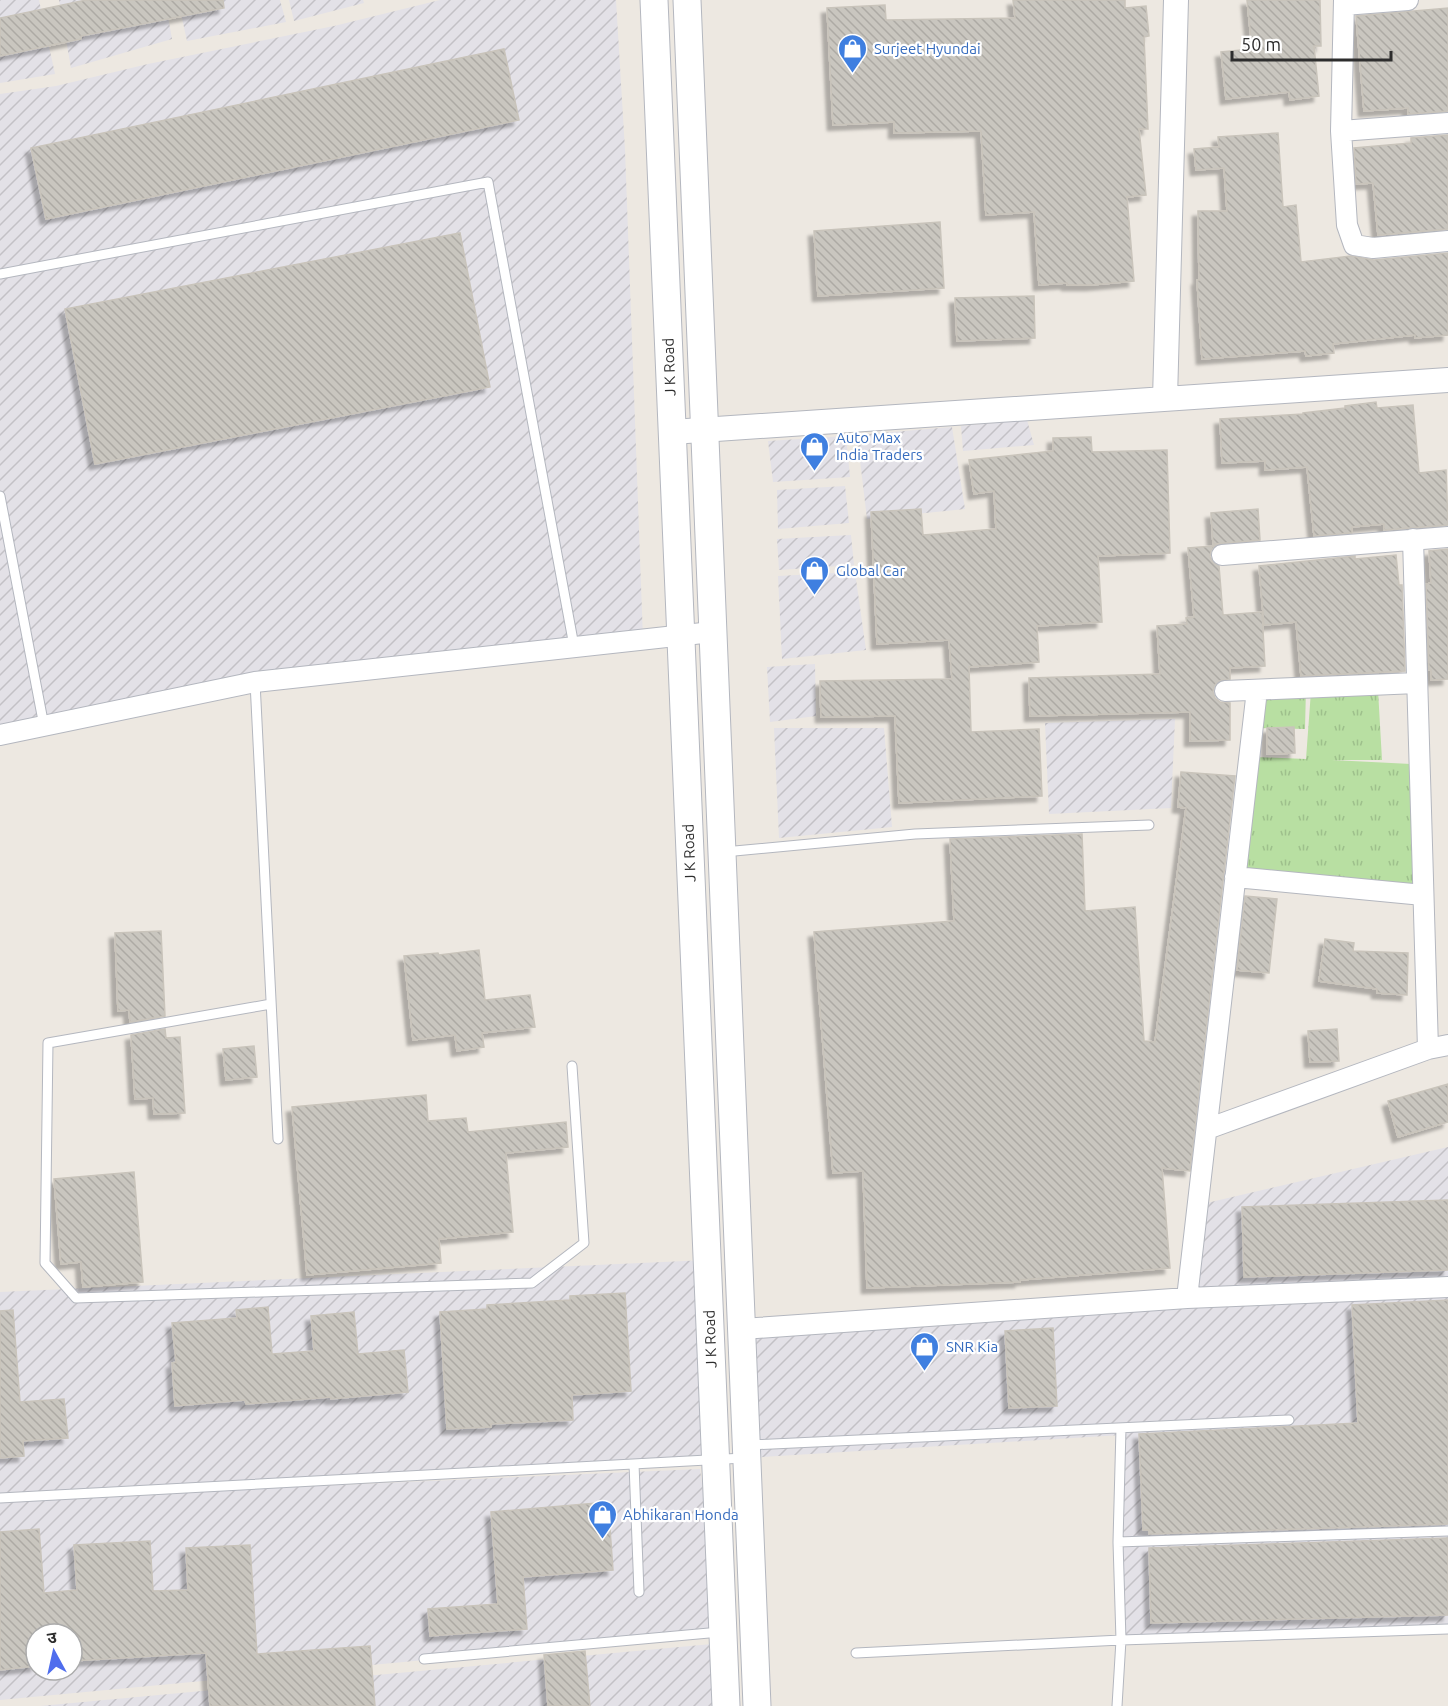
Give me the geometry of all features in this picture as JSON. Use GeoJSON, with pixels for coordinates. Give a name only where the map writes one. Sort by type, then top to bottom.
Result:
{"type":"FeatureCollection","features":[{"type":"Feature","properties":{"kind":"main road","name":"J K Road"},"geometry":{"type":"LineString","coordinates":[[654,0],[726,1706]]}},
{"type":"Feature","properties":{"kind":"main road"},"geometry":{"type":"LineString","coordinates":[[687,0],[758,1706]]}},
{"type":"Feature","properties":{"kind":"main road"},"geometry":{"type":"LineString","coordinates":[[711,1354],[742,1341]]}},
{"type":"Feature","properties":{"kind":"street"},"geometry":{"type":"LineString","coordinates":[[1165,399],[1176,0]]}},
{"type":"Feature","properties":{"kind":"street"},"geometry":{"type":"LineString","coordinates":[[1408,0],[1344,2],[1341,131],[1347,225],[1354,245],[1373,248],[1448,241]]}},
{"type":"Feature","properties":{"kind":"street"},"geometry":{"type":"LineString","coordinates":[[1341,131],[1448,123]]}},
{"type":"Feature","properties":{"kind":"street"},"geometry":{"type":"LineString","coordinates":[[672,432],[1448,380]]}},
{"type":"Feature","properties":{"kind":"street"},"geometry":{"type":"LineString","coordinates":[[1222,555],[1448,537]]}},
{"type":"Feature","properties":{"kind":"street"},"geometry":{"type":"LineString","coordinates":[[1413,539],[1428,1049]]}},
{"type":"Feature","properties":{"kind":"street"},"geometry":{"type":"LineString","coordinates":[[0,735],[255,682],[712,632]]}},
{"type":"Feature","properties":{"kind":"street"},"geometry":{"type":"LineString","coordinates":[[1225,691],[1417,683]]}},
{"type":"Feature","properties":{"kind":"street"},"geometry":{"type":"LineString","coordinates":[[1187,1298],[1257,690]]}},
{"type":"Feature","properties":{"kind":"street"},"geometry":{"type":"LineString","coordinates":[[1235,877],[1423,895]]}},
{"type":"Feature","properties":{"kind":"street"},"geometry":{"type":"LineString","coordinates":[[1207,1129],[1428,1049],[1448,1045]]}},
{"type":"Feature","properties":{"kind":"street"},"geometry":{"type":"LineString","coordinates":[[742,1341],[1187,1298],[1448,1287]]}},
{"type":"Feature","properties":{"kind":"lane"},"geometry":{"type":"LineString","coordinates":[[0,274],[488,182],[574,646]]}},
{"type":"Feature","properties":{"kind":"lane"},"geometry":{"type":"LineString","coordinates":[[0,496],[44,726]]}},
{"type":"Feature","properties":{"kind":"lane"},"geometry":{"type":"LineString","coordinates":[[255,682],[278,1139]]}},
{"type":"Feature","properties":{"kind":"lane"},"geometry":{"type":"LineString","coordinates":[[721,852],[915,834],[1149,825]]}},
{"type":"Feature","properties":{"kind":"lane"},"geometry":{"type":"LineString","coordinates":[[271,1004],[48,1043],[45,1263],[76,1298],[532,1283],[584,1243],[572,1066]]}},
{"type":"Feature","properties":{"kind":"lane"},"geometry":{"type":"LineString","coordinates":[[0,1498],[715,1460],[747,1452],[1121,1428],[1289,1420]]}},
{"type":"Feature","properties":{"kind":"lane"},"geometry":{"type":"LineString","coordinates":[[1117,1706],[1120,1640],[1118,1542],[1121,1428]]}},
{"type":"Feature","properties":{"kind":"lane"},"geometry":{"type":"LineString","coordinates":[[634,1464],[639,1592]]}},
{"type":"Feature","properties":{"kind":"lane"},"geometry":{"type":"LineString","coordinates":[[1118,1542],[1448,1531]]}},
{"type":"Feature","properties":{"kind":"lane"},"geometry":{"type":"LineString","coordinates":[[856,1653],[1120,1640],[1448,1629]]}},
{"type":"Feature","properties":{"kind":"lane"},"geometry":{"type":"LineString","coordinates":[[424,1659],[722,1632]]}},
{"type":"Feature","properties":{"kind":"shaded area"},"geometry":{"type":"Polygon","coordinates":[[[0,0],[39,0],[55,74],[0,83],[0,0]]]}},
{"type":"Feature","properties":{"kind":"shaded area"},"geometry":{"type":"Polygon","coordinates":[[[59,0],[165,0],[172,39],[71,68],[59,0]]]}},
{"type":"Feature","properties":{"kind":"shaded area"},"geometry":{"type":"Polygon","coordinates":[[[178,0],[280,0],[286,22],[187,41],[178,0]]]}},
{"type":"Feature","properties":{"kind":"shaded area"},"geometry":{"type":"Polygon","coordinates":[[[289,0],[363,0],[364,3],[294,21],[289,0]]]}},
{"type":"Feature","properties":{"kind":"shaded area"},"geometry":{"type":"Polygon","coordinates":[[[440,0],[616,0],[625,150],[643,639],[336,673],[0,735],[0,94],[56,86],[148,64],[334,26],[440,0]]]}},
{"type":"Feature","properties":{"kind":"shaded area"},"geometry":{"type":"Polygon","coordinates":[[[1027,420],[1034,445],[963,451],[961,426],[1027,420]]]}},
{"type":"Feature","properties":{"kind":"shaded area"},"geometry":{"type":"Polygon","coordinates":[[[952,427],[965,509],[867,519],[857,435],[952,427]]]}},
{"type":"Feature","properties":{"kind":"shaded area"},"geometry":{"type":"Polygon","coordinates":[[[846,436],[850,477],[773,482],[768,441],[846,436]]]}},
{"type":"Feature","properties":{"kind":"shaded area"},"geometry":{"type":"Polygon","coordinates":[[[845,486],[849,523],[778,529],[777,490],[845,486]]]}},
{"type":"Feature","properties":{"kind":"shaded area"},"geometry":{"type":"Polygon","coordinates":[[[851,535],[854,565],[779,570],[777,539],[851,535]]]}},
{"type":"Feature","properties":{"kind":"shaded area"},"geometry":{"type":"Polygon","coordinates":[[[855,572],[866,650],[782,659],[778,576],[855,572]]]}},
{"type":"Feature","properties":{"kind":"shaded area"},"geometry":{"type":"Polygon","coordinates":[[[815,664],[816,716],[770,722],[767,667],[815,664]]]}},
{"type":"Feature","properties":{"kind":"shaded area"},"geometry":{"type":"Polygon","coordinates":[[[1175,719],[1171,808],[1049,814],[1045,723],[1175,719]]]}},
{"type":"Feature","properties":{"kind":"shaded area"},"geometry":{"type":"Polygon","coordinates":[[[774,728],[884,728],[892,827],[779,838],[774,728]]]}},
{"type":"Feature","properties":{"kind":"shaded area"},"geometry":{"type":"Polygon","coordinates":[[[1448,1147],[1448,1287],[1187,1298],[1198,1205],[1448,1147]]]}},
{"type":"Feature","properties":{"kind":"shaded area"},"geometry":{"type":"Polygon","coordinates":[[[707,1260],[715,1460],[20,1499],[700,1469],[722,1632],[0,1700],[0,1292],[707,1260]]]}},
{"type":"Feature","properties":{"kind":"shaded area"},"geometry":{"type":"Polygon","coordinates":[[[1448,1289],[1448,1632],[1121,1640],[1121,1435],[747,1458],[742,1329],[1448,1289]]]}},
{"type":"Feature","properties":{"kind":"shaded area"},"geometry":{"type":"Polygon","coordinates":[[[723,1643],[726,1706],[40,1706],[723,1643]]]}},
{"type":"Feature","properties":{"kind":"green space"},"geometry":{"type":"Polygon","coordinates":[[[1306,688],[1305,729],[1253,728],[1257,690],[1306,688]]]}},
{"type":"Feature","properties":{"kind":"green space"},"geometry":{"type":"Polygon","coordinates":[[[1378,690],[1382,760],[1332,760],[1411,764],[1417,888],[1241,874],[1256,757],[1306,759],[1311,691],[1378,690]]]}},
{"type":"Feature","properties":{"kind":"building"},"geometry":{"type":"Polygon","coordinates":[[[86,0],[223,0],[224,8],[81,36],[81,39],[0,56],[0,18],[86,0]]]}},
{"type":"Feature","properties":{"kind":"building"},"geometry":{"type":"Polygon","coordinates":[[[1013,0],[1125,0],[1125,8],[1146,6],[1149,36],[1144,37],[1148,129],[1139,129],[1146,195],[1127,197],[1134,281],[1091,285],[1067,285],[1067,283],[1039,285],[1034,212],[986,215],[981,131],[894,133],[894,122],[833,125],[827,8],[885,5],[886,20],[1015,18],[1013,0]]]}},
{"type":"Feature","properties":{"kind":"building"},"geometry":{"type":"Polygon","coordinates":[[[1247,0],[1320,0],[1321,46],[1314,46],[1319,96],[1290,100],[1289,92],[1226,99],[1221,52],[1252,49],[1247,0]]]}},
{"type":"Feature","properties":{"kind":"building"},"geometry":{"type":"Polygon","coordinates":[[[1448,8],[1448,111],[1408,114],[1408,108],[1364,111],[1356,16],[1448,8]]]}},
{"type":"Feature","properties":{"kind":"building"},"geometry":{"type":"Polygon","coordinates":[[[504,49],[519,120],[46,219],[31,148],[504,49]]]}},
{"type":"Feature","properties":{"kind":"building"},"geometry":{"type":"Polygon","coordinates":[[[1278,133],[1283,207],[1296,205],[1301,262],[1351,256],[1374,260],[1448,253],[1448,335],[1415,338],[1415,335],[1333,344],[1334,353],[1306,356],[1305,351],[1202,359],[1197,280],[1199,280],[1198,211],[1227,211],[1224,168],[1196,170],[1194,149],[1219,147],[1218,137],[1278,133]]]}},
{"type":"Feature","properties":{"kind":"building"},"geometry":{"type":"Polygon","coordinates":[[[1448,135],[1448,229],[1378,235],[1373,183],[1356,184],[1354,148],[1411,143],[1411,138],[1448,135]]]}},
{"type":"Feature","properties":{"kind":"building"},"geometry":{"type":"Polygon","coordinates":[[[940,222],[944,288],[818,296],[814,231],[940,222]]]}},
{"type":"Feature","properties":{"kind":"building"},"geometry":{"type":"Polygon","coordinates":[[[460,233],[490,387],[95,464],[65,309],[460,233]]]}},
{"type":"Feature","properties":{"kind":"building"},"geometry":{"type":"Polygon","coordinates":[[[1034,296],[1035,338],[957,341],[955,298],[1034,296]]]}},
{"type":"Feature","properties":{"kind":"building"},"geometry":{"type":"Polygon","coordinates":[[[1376,402],[1377,408],[1413,405],[1419,473],[1446,470],[1448,525],[1384,530],[1384,524],[1352,527],[1352,533],[1314,536],[1307,467],[1265,470],[1265,461],[1222,463],[1220,419],[1303,414],[1376,402]]]}},
{"type":"Feature","properties":{"kind":"building"},"geometry":{"type":"Polygon","coordinates":[[[1091,437],[1092,452],[1167,450],[1170,553],[1098,556],[1102,622],[1037,626],[1039,662],[969,667],[971,732],[1039,729],[1042,796],[899,803],[895,716],[821,717],[820,681],[952,679],[949,640],[877,644],[871,512],[921,509],[923,535],[996,529],[994,491],[974,494],[969,460],[1053,451],[1053,438],[1091,437]]]}},
{"type":"Feature","properties":{"kind":"building"},"geometry":{"type":"Polygon","coordinates":[[[1258,509],[1260,540],[1213,544],[1211,513],[1258,509]]]}},
{"type":"Feature","properties":{"kind":"building"},"geometry":{"type":"Polygon","coordinates":[[[1215,546],[1211,550],[1210,557],[1219,566],[1223,615],[1262,612],[1265,666],[1230,668],[1230,679],[1219,681],[1214,686],[1215,698],[1220,702],[1230,703],[1230,740],[1190,741],[1190,712],[1030,716],[1029,678],[1160,674],[1157,626],[1187,624],[1186,618],[1194,617],[1188,548],[1215,546]]]}},
{"type":"Feature","properties":{"kind":"building"},"geometry":{"type":"Polygon","coordinates":[[[1448,549],[1448,679],[1431,680],[1426,584],[1431,583],[1429,551],[1448,549]]]}},
{"type":"Feature","properties":{"kind":"building"},"geometry":{"type":"Polygon","coordinates":[[[1396,555],[1399,585],[1402,585],[1405,671],[1301,676],[1296,622],[1264,625],[1259,566],[1355,556],[1355,559],[1396,555]]]}},
{"type":"Feature","properties":{"kind":"building"},"geometry":{"type":"Polygon","coordinates":[[[1294,727],[1295,753],[1267,754],[1267,728],[1294,727]]]}},
{"type":"Feature","properties":{"kind":"building"},"geometry":{"type":"Polygon","coordinates":[[[1181,772],[1235,776],[1190,1171],[1162,1168],[1170,1268],[1020,1280],[1020,1282],[867,1288],[863,1171],[833,1173],[814,932],[954,921],[950,839],[1082,834],[1085,911],[1135,907],[1144,1041],[1155,1042],[1186,808],[1178,807],[1181,772]]]}},
{"type":"Feature","properties":{"kind":"building"},"geometry":{"type":"Polygon","coordinates":[[[1245,896],[1277,899],[1269,973],[1237,970],[1245,896]]]}},
{"type":"Feature","properties":{"kind":"building"},"geometry":{"type":"Polygon","coordinates":[[[161,931],[165,1016],[130,1022],[129,1010],[118,1011],[115,933],[161,931]]]}},
{"type":"Feature","properties":{"kind":"building"},"geometry":{"type":"Polygon","coordinates":[[[1325,939],[1354,943],[1353,951],[1408,953],[1407,995],[1377,993],[1377,989],[1319,981],[1325,939]]]}},
{"type":"Feature","properties":{"kind":"building"},"geometry":{"type":"Polygon","coordinates":[[[479,950],[485,1000],[530,995],[535,1027],[482,1033],[484,1047],[457,1051],[455,1035],[413,1040],[404,956],[479,950]]]}},
{"type":"Feature","properties":{"kind":"building"},"geometry":{"type":"Polygon","coordinates":[[[165,1029],[166,1038],[180,1037],[185,1113],[154,1114],[153,1098],[135,1099],[131,1035],[165,1029]]]}},
{"type":"Feature","properties":{"kind":"building"},"geometry":{"type":"Polygon","coordinates":[[[1337,1029],[1339,1061],[1310,1062],[1308,1031],[1337,1029]]]}},
{"type":"Feature","properties":{"kind":"building"},"geometry":{"type":"Polygon","coordinates":[[[254,1046],[257,1077],[226,1080],[223,1049],[254,1046]]]}},
{"type":"Feature","properties":{"kind":"building"},"geometry":{"type":"Polygon","coordinates":[[[1448,1084],[1448,1122],[1398,1137],[1388,1101],[1448,1084]]]}},
{"type":"Feature","properties":{"kind":"building"},"geometry":{"type":"Polygon","coordinates":[[[426,1095],[428,1121],[466,1118],[468,1132],[566,1122],[568,1147],[506,1153],[513,1232],[439,1239],[441,1263],[307,1275],[292,1107],[426,1095]]]}},
{"type":"Feature","properties":{"kind":"building"},"geometry":{"type":"Polygon","coordinates":[[[134,1172],[143,1282],[83,1287],[81,1262],[61,1264],[54,1179],[134,1172]]]}},
{"type":"Feature","properties":{"kind":"building"},"geometry":{"type":"Polygon","coordinates":[[[1448,1200],[1448,1270],[1244,1277],[1242,1207],[1448,1200]]]}},
{"type":"Feature","properties":{"kind":"building"},"geometry":{"type":"Polygon","coordinates":[[[625,1293],[631,1391],[572,1395],[573,1420],[491,1424],[491,1427],[447,1429],[440,1312],[487,1309],[487,1305],[570,1300],[570,1296],[625,1293]]]}},
{"type":"Feature","properties":{"kind":"building"},"geometry":{"type":"Polygon","coordinates":[[[1448,1300],[1448,1524],[1149,1534],[1149,1530],[1143,1530],[1139,1434],[1358,1423],[1352,1305],[1448,1300]]]}},
{"type":"Feature","properties":{"kind":"building"},"geometry":{"type":"Polygon","coordinates":[[[268,1307],[272,1354],[314,1351],[311,1316],[354,1312],[358,1354],[404,1350],[408,1392],[331,1399],[331,1397],[246,1404],[245,1400],[175,1406],[172,1363],[176,1362],[172,1323],[237,1318],[236,1310],[268,1307]]]}},
{"type":"Feature","properties":{"kind":"building"},"geometry":{"type":"Polygon","coordinates":[[[13,1310],[20,1402],[64,1399],[68,1438],[23,1441],[24,1456],[0,1458],[0,1311],[13,1310]]]}},
{"type":"Feature","properties":{"kind":"building"},"geometry":{"type":"Polygon","coordinates":[[[1053,1328],[1057,1406],[1009,1408],[1005,1331],[1053,1328]]]}},
{"type":"Feature","properties":{"kind":"building"},"geometry":{"type":"Polygon","coordinates":[[[608,1502],[613,1570],[523,1577],[527,1629],[430,1636],[428,1609],[498,1604],[491,1512],[608,1502]]]}},
{"type":"Feature","properties":{"kind":"building"},"geometry":{"type":"Polygon","coordinates":[[[39,1529],[44,1593],[77,1590],[74,1545],[150,1541],[153,1591],[188,1590],[186,1548],[250,1545],[257,1654],[370,1646],[375,1706],[210,1706],[206,1653],[84,1660],[84,1622],[24,1622],[24,1667],[0,1670],[0,1532],[39,1529]]]}},
{"type":"Feature","properties":{"kind":"building"},"geometry":{"type":"Polygon","coordinates":[[[1448,1538],[1448,1615],[1151,1623],[1149,1548],[1448,1538]]]}},
{"type":"Feature","properties":{"kind":"building"},"geometry":{"type":"Polygon","coordinates":[[[585,1651],[590,1706],[548,1706],[544,1655],[585,1651]]]}},
{"type":"Feature","properties":{"kind":"place","name":"Surjeet Hyundai"},"geometry":{"type":"Point","coordinates":[853,74]}},
{"type":"Feature","properties":{"kind":"place","name":"Auto Max India Traders"},"geometry":{"type":"Point","coordinates":[815,472]}},
{"type":"Feature","properties":{"kind":"place","name":"Global Car"},"geometry":{"type":"Point","coordinates":[815,596]}},
{"type":"Feature","properties":{"kind":"place","name":"SNR Kia"},"geometry":{"type":"Point","coordinates":[925,1372]}},
{"type":"Feature","properties":{"kind":"place","name":"Abhikaran Honda"},"geometry":{"type":"Point","coordinates":[602,1540]}}]}
